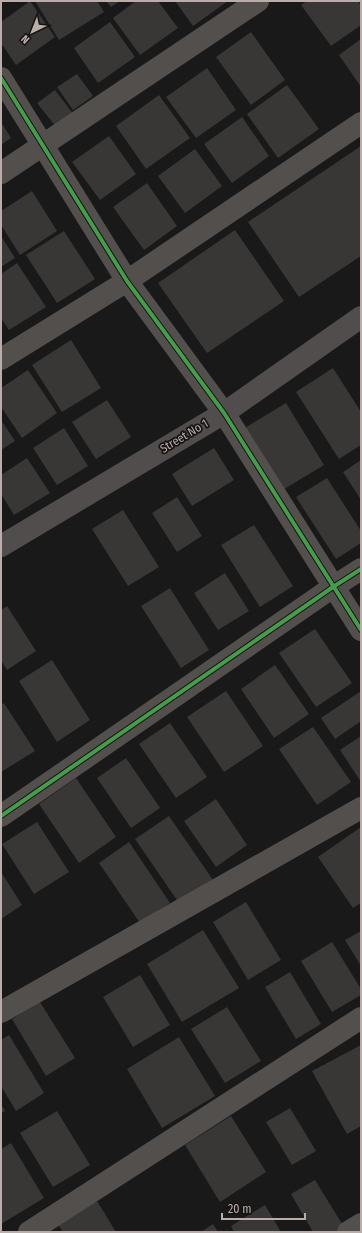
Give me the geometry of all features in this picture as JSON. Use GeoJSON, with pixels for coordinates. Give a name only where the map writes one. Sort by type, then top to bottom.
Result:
{"type":"FeatureCollection","features":[{"type":"Feature","properties":{"kind":"street"},"geometry":{"type":"LineString","coordinates":[[1,173],[258,1]]}},
{"type":"Feature","properties":{"kind":"street"},"geometry":{"type":"LineString","coordinates":[[1,78],[128,281],[224,413],[361,630]]}},
{"type":"Feature","properties":{"kind":"street"},"geometry":{"type":"LineString","coordinates":[[1,359],[128,281],[361,123]]}},
{"type":"Feature","properties":{"kind":"street","name":"Street No 1"},"geometry":{"type":"LineString","coordinates":[[1,546],[224,413],[361,317]]}},
{"type":"Feature","properties":{"kind":"street"},"geometry":{"type":"LineString","coordinates":[[1,816],[361,568]]}},
{"type":"Feature","properties":{"kind":"street"},"geometry":{"type":"LineString","coordinates":[[1,1012],[361,808]]}},
{"type":"Feature","properties":{"kind":"street"},"geometry":{"type":"LineString","coordinates":[[29,1232],[361,1018]]}},
{"type":"Feature","properties":{"kind":"street"},"geometry":{"type":"LineString","coordinates":[[348,1232],[361,1224]]}},
{"type":"Feature","properties":{"kind":"building"},"geometry":{"type":"Polygon","coordinates":[[[30,1],[55,37],[16,65],[1,43],[1,22],[30,1]]]}},
{"type":"Feature","properties":{"kind":"building"},"geometry":{"type":"Polygon","coordinates":[[[35,1],[97,1],[104,12],[59,40],[35,1]]]}},
{"type":"Feature","properties":{"kind":"building"},"geometry":{"type":"Polygon","coordinates":[[[106,1],[120,1],[111,7],[106,1]]]}},
{"type":"Feature","properties":{"kind":"building"},"geometry":{"type":"Polygon","coordinates":[[[136,1],[158,1],[178,28],[140,55],[113,18],[136,1]]]}},
{"type":"Feature","properties":{"kind":"building"},"geometry":{"type":"Polygon","coordinates":[[[175,1],[228,1],[193,26],[175,1]]]}},
{"type":"Feature","properties":{"kind":"building"},"geometry":{"type":"Polygon","coordinates":[[[307,1],[358,1],[361,6],[361,25],[331,46],[301,5],[307,1]]]}},
{"type":"Feature","properties":{"kind":"building"},"geometry":{"type":"Polygon","coordinates":[[[110,22],[135,57],[98,83],[74,48],[110,22]]]}},
{"type":"Feature","properties":{"kind":"building"},"geometry":{"type":"Polygon","coordinates":[[[251,32],[285,80],[251,105],[216,57],[251,32]]]}},
{"type":"Feature","properties":{"kind":"building"},"geometry":{"type":"Polygon","coordinates":[[[361,39],[361,87],[339,55],[361,39]]]}},
{"type":"Feature","properties":{"kind":"building"},"geometry":{"type":"Polygon","coordinates":[[[207,68],[236,110],[196,138],[166,97],[207,68]]]}},
{"type":"Feature","properties":{"kind":"building"},"geometry":{"type":"Polygon","coordinates":[[[77,74],[93,96],[73,110],[57,87],[77,74]]]}},
{"type":"Feature","properties":{"kind":"building"},"geometry":{"type":"Polygon","coordinates":[[[287,85],[319,129],[278,158],[247,114],[287,85]]]}},
{"type":"Feature","properties":{"kind":"building"},"geometry":{"type":"Polygon","coordinates":[[[55,90],[74,115],[57,128],[37,103],[55,90]]]}},
{"type":"Feature","properties":{"kind":"building"},"geometry":{"type":"Polygon","coordinates":[[[159,95],[190,138],[146,169],[116,126],[159,95]]]}},
{"type":"Feature","properties":{"kind":"building"},"geometry":{"type":"Polygon","coordinates":[[[242,117],[269,156],[232,183],[204,144],[242,117]]]}},
{"type":"Feature","properties":{"kind":"building"},"geometry":{"type":"Polygon","coordinates":[[[1,122],[11,138],[1,145],[1,122]]]}},
{"type":"Feature","properties":{"kind":"building"},"geometry":{"type":"Polygon","coordinates":[[[109,136],[136,174],[100,200],[72,162],[109,136]]]}},
{"type":"Feature","properties":{"kind":"building"},"geometry":{"type":"Polygon","coordinates":[[[361,146],[361,256],[299,297],[248,222],[361,146]]]}},
{"type":"Feature","properties":{"kind":"building"},"geometry":{"type":"Polygon","coordinates":[[[195,149],[222,186],[185,213],[158,176],[195,149]]]}},
{"type":"Feature","properties":{"kind":"building"},"geometry":{"type":"Polygon","coordinates":[[[147,183],[177,226],[144,250],[113,207],[147,183]]]}},
{"type":"Feature","properties":{"kind":"building"},"geometry":{"type":"Polygon","coordinates":[[[32,191],[57,231],[20,255],[1,225],[1,211],[32,191]]]}},
{"type":"Feature","properties":{"kind":"building"},"geometry":{"type":"Polygon","coordinates":[[[235,230],[284,301],[207,353],[158,283],[235,230]]]}},
{"type":"Feature","properties":{"kind":"building"},"geometry":{"type":"Polygon","coordinates":[[[64,231],[95,279],[57,303],[26,255],[64,231]]]}},
{"type":"Feature","properties":{"kind":"building"},"geometry":{"type":"Polygon","coordinates":[[[1,236],[15,258],[1,267],[1,236]]]}},
{"type":"Feature","properties":{"kind":"building"},"geometry":{"type":"Polygon","coordinates":[[[17,263],[46,307],[9,330],[1,318],[1,274],[17,263]]]}},
{"type":"Feature","properties":{"kind":"building"},"geometry":{"type":"Polygon","coordinates":[[[71,340],[101,388],[62,412],[32,365],[71,340]]]}},
{"type":"Feature","properties":{"kind":"building"},"geometry":{"type":"Polygon","coordinates":[[[333,368],[361,412],[361,445],[339,459],[296,392],[333,368]]]}},
{"type":"Feature","properties":{"kind":"building"},"geometry":{"type":"Polygon","coordinates":[[[28,370],[57,413],[22,438],[1,407],[1,388],[28,370]]]}},
{"type":"Feature","properties":{"kind":"building"},"geometry":{"type":"Polygon","coordinates":[[[107,400],[131,437],[96,459],[72,422],[107,400]]]}},
{"type":"Feature","properties":{"kind":"building"},"geometry":{"type":"Polygon","coordinates":[[[286,403],[324,465],[281,491],[243,429],[286,403]]]}},
{"type":"Feature","properties":{"kind":"building"},"geometry":{"type":"Polygon","coordinates":[[[1,420],[15,441],[1,450],[1,420]]]}},
{"type":"Feature","properties":{"kind":"building"},"geometry":{"type":"Polygon","coordinates":[[[64,428],[88,466],[57,485],[33,448],[64,428]]]}},
{"type":"Feature","properties":{"kind":"building"},"geometry":{"type":"Polygon","coordinates":[[[214,448],[234,480],[192,506],[172,474],[214,448]]]}},
{"type":"Feature","properties":{"kind":"building"},"geometry":{"type":"Polygon","coordinates":[[[27,458],[50,493],[14,515],[1,494],[1,475],[27,458]]]}},
{"type":"Feature","properties":{"kind":"building"},"geometry":{"type":"Polygon","coordinates":[[[361,460],[361,500],[343,472],[361,460]]]}},
{"type":"Feature","properties":{"kind":"building"},"geometry":{"type":"Polygon","coordinates":[[[327,478],[361,531],[361,543],[336,559],[296,497],[327,478]]]}},
{"type":"Feature","properties":{"kind":"building"},"geometry":{"type":"Polygon","coordinates":[[[177,497],[202,536],[177,552],[152,513],[177,497]]]}},
{"type":"Feature","properties":{"kind":"building"},"geometry":{"type":"Polygon","coordinates":[[[123,510],[159,567],[128,586],[92,529],[123,510]]]}},
{"type":"Feature","properties":{"kind":"building"},"geometry":{"type":"Polygon","coordinates":[[[254,525],[293,586],[260,607],[221,545],[254,525]]]}},
{"type":"Feature","properties":{"kind":"building"},"geometry":{"type":"Polygon","coordinates":[[[225,573],[249,611],[218,630],[194,593],[225,573]]]}},
{"type":"Feature","properties":{"kind":"building"},"geometry":{"type":"Polygon","coordinates":[[[170,588],[209,650],[181,668],[141,606],[170,588]]]}},
{"type":"Feature","properties":{"kind":"building"},"geometry":{"type":"Polygon","coordinates":[[[7,606],[36,651],[7,670],[1,660],[1,610],[7,606]]]}},
{"type":"Feature","properties":{"kind":"building"},"geometry":{"type":"Polygon","coordinates":[[[315,629],[352,683],[316,707],[279,653],[315,629]]]}},
{"type":"Feature","properties":{"kind":"building"},"geometry":{"type":"Polygon","coordinates":[[[52,660],[90,720],[57,742],[19,681],[52,660]]]}},
{"type":"Feature","properties":{"kind":"building"},"geometry":{"type":"Polygon","coordinates":[[[275,665],[309,714],[274,738],[241,689],[275,665]]]}},
{"type":"Feature","properties":{"kind":"building"},"geometry":{"type":"Polygon","coordinates":[[[226,691],[263,746],[224,772],[187,717],[226,691]]]}},
{"type":"Feature","properties":{"kind":"building"},"geometry":{"type":"Polygon","coordinates":[[[361,691],[361,721],[335,739],[321,718],[361,691]]]}},
{"type":"Feature","properties":{"kind":"building"},"geometry":{"type":"Polygon","coordinates":[[[4,703],[35,751],[1,772],[1,705],[4,703]]]}},
{"type":"Feature","properties":{"kind":"building"},"geometry":{"type":"Polygon","coordinates":[[[170,723],[207,777],[176,798],[139,744],[170,723]]]}},
{"type":"Feature","properties":{"kind":"building"},"geometry":{"type":"Polygon","coordinates":[[[313,727],[351,782],[317,805],[279,749],[313,727]]]}},
{"type":"Feature","properties":{"kind":"building"},"geometry":{"type":"Polygon","coordinates":[[[361,736],[361,782],[340,750],[361,736]]]}},
{"type":"Feature","properties":{"kind":"building"},"geometry":{"type":"Polygon","coordinates":[[[126,758],[160,808],[131,828],[97,778],[126,758]]]}},
{"type":"Feature","properties":{"kind":"building"},"geometry":{"type":"Polygon","coordinates":[[[76,778],[116,837],[79,863],[39,804],[76,778]]]}},
{"type":"Feature","properties":{"kind":"building"},"geometry":{"type":"Polygon","coordinates":[[[216,799],[247,845],[216,867],[184,821],[216,799]]]}},
{"type":"Feature","properties":{"kind":"building"},"geometry":{"type":"Polygon","coordinates":[[[169,816],[213,880],[179,903],[135,839],[169,816]]]}},
{"type":"Feature","properties":{"kind":"building"},"geometry":{"type":"Polygon","coordinates":[[[37,822],[69,872],[34,894],[2,844],[37,822]]]}},
{"type":"Feature","properties":{"kind":"building"},"geometry":{"type":"Polygon","coordinates":[[[361,827],[361,903],[353,908],[318,857],[361,827]]]}},
{"type":"Feature","properties":{"kind":"building"},"geometry":{"type":"Polygon","coordinates":[[[129,842],[170,903],[140,923],[99,863],[129,842]]]}},
{"type":"Feature","properties":{"kind":"building"},"geometry":{"type":"Polygon","coordinates":[[[1,872],[22,905],[1,919],[1,872]]]}},
{"type":"Feature","properties":{"kind":"building"},"geometry":{"type":"Polygon","coordinates":[[[246,902],[281,960],[248,980],[213,922],[246,902]]]}},
{"type":"Feature","properties":{"kind":"building"},"geometry":{"type":"Polygon","coordinates":[[[203,930],[239,988],[182,1022],[147,964],[203,930]]]}},
{"type":"Feature","properties":{"kind":"building"},"geometry":{"type":"Polygon","coordinates":[[[361,931],[361,966],[345,940],[361,931]]]}},
{"type":"Feature","properties":{"kind":"building"},"geometry":{"type":"Polygon","coordinates":[[[332,942],[361,989],[361,995],[332,1012],[301,961],[332,942]]]}},
{"type":"Feature","properties":{"kind":"building"},"geometry":{"type":"Polygon","coordinates":[[[290,972],[321,1024],[296,1039],[265,987],[290,972]]]}},
{"type":"Feature","properties":{"kind":"building"},"geometry":{"type":"Polygon","coordinates":[[[140,975],[170,1025],[133,1047],[103,997],[140,975]]]}},
{"type":"Feature","properties":{"kind":"building"},"geometry":{"type":"Polygon","coordinates":[[[40,1002],[75,1058],[46,1076],[12,1019],[40,1002]]]}},
{"type":"Feature","properties":{"kind":"building"},"geometry":{"type":"Polygon","coordinates":[[[227,1007],[261,1061],[225,1083],[191,1029],[227,1007]]]}},
{"type":"Feature","properties":{"kind":"building"},"geometry":{"type":"Polygon","coordinates":[[[9,1035],[44,1093],[16,1111],[1,1086],[1,1040],[9,1035]]]}},
{"type":"Feature","properties":{"kind":"building"},"geometry":{"type":"Polygon","coordinates":[[[179,1037],[215,1096],[162,1128],[127,1069],[179,1037]]]}},
{"type":"Feature","properties":{"kind":"building"},"geometry":{"type":"Polygon","coordinates":[[[361,1045],[361,1126],[347,1134],[312,1071],[361,1045]]]}},
{"type":"Feature","properties":{"kind":"building"},"geometry":{"type":"Polygon","coordinates":[[[1,1104],[5,1111],[1,1113],[1,1104]]]}},
{"type":"Feature","properties":{"kind":"building"},"geometry":{"type":"Polygon","coordinates":[[[290,1108],[316,1151],[292,1165],[266,1122],[290,1108]]]}},
{"type":"Feature","properties":{"kind":"building"},"geometry":{"type":"Polygon","coordinates":[[[57,1111],[90,1165],[53,1187],[20,1133],[57,1111]]]}},
{"type":"Feature","properties":{"kind":"building"},"geometry":{"type":"Polygon","coordinates":[[[231,1116],[266,1172],[220,1202],[185,1145],[231,1116]]]}},
{"type":"Feature","properties":{"kind":"building"},"geometry":{"type":"Polygon","coordinates":[[[11,1143],[44,1198],[1,1224],[1,1149],[11,1143]]]}},
{"type":"Feature","properties":{"kind":"building"},"geometry":{"type":"Polygon","coordinates":[[[315,1180],[344,1227],[335,1232],[313,1232],[291,1194],[315,1180]]]}},
{"type":"Feature","properties":{"kind":"building"},"geometry":{"type":"Polygon","coordinates":[[[97,1201],[116,1232],[63,1232],[58,1225],[97,1201]]]}},
{"type":"Feature","properties":{"kind":"building"},"geometry":{"type":"Polygon","coordinates":[[[265,1205],[281,1232],[234,1232],[231,1226],[265,1205]]]}},
{"type":"Feature","properties":{"kind":"building"},"geometry":{"type":"Polygon","coordinates":[[[213,1224],[218,1232],[201,1232],[213,1224]]]}},
{"type":"Feature","properties":{"kind":"cycle path"},"geometry":{"type":"LineString","coordinates":[[1,78],[127,281],[224,413],[361,630]]}},
{"type":"Feature","properties":{"kind":"cycle path"},"geometry":{"type":"LineString","coordinates":[[1,816],[361,569]]}}]}
